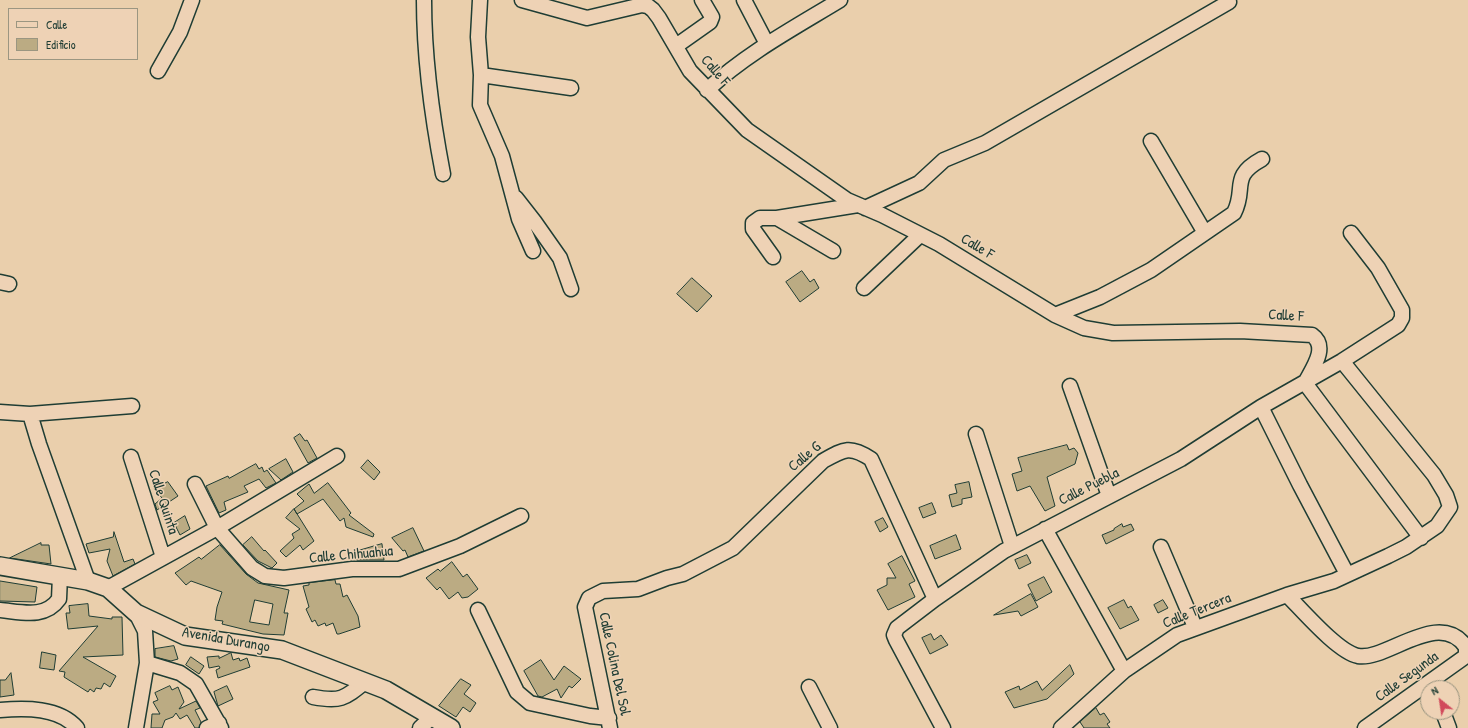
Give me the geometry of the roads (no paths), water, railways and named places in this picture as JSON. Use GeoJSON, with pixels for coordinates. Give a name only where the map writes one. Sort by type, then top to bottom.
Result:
{"type":"FeatureCollection","features":[{"type":"Feature","properties":{"kind":"main road","name":"Avenida Durango"},"geometry":{"type":"LineString","coordinates":[[0,566],[88,581],[108,588],[136,613],[185,636],[282,650],[386,690],[426,722],[451,728]]}},
{"type":"Feature","properties":{"kind":"street"},"geometry":{"type":"LineString","coordinates":[[158,70],[180,32],[192,0]]}},
{"type":"Feature","properties":{"kind":"street"},"geometry":{"type":"LineString","coordinates":[[424,0],[424,26],[430,97],[443,174]]}},
{"type":"Feature","properties":{"kind":"street"},"geometry":{"type":"LineString","coordinates":[[480,0],[478,37],[481,75],[480,105],[502,156],[519,219],[533,251]]}},
{"type":"Feature","properties":{"kind":"street","name":"Calle F"},"geometry":{"type":"LineString","coordinates":[[522,0],[587,18],[642,5],[648,6],[659,18],[690,71],[747,130],[847,200],[920,235],[980,269],[1054,315],[1084,328],[1113,333],[1240,331],[1312,335],[1318,339],[1320,345],[1319,353],[1305,383]]}},
{"type":"Feature","properties":{"kind":"street"},"geometry":{"type":"LineString","coordinates":[[676,46],[710,22],[712,17],[702,0]]}},
{"type":"Feature","properties":{"kind":"street"},"geometry":{"type":"LineString","coordinates":[[744,0],[767,44]]}},
{"type":"Feature","properties":{"kind":"street"},"geometry":{"type":"LineString","coordinates":[[707,90],[726,73],[767,44],[840,0]]}},
{"type":"Feature","properties":{"kind":"street"},"geometry":{"type":"LineString","coordinates":[[773,257],[753,229],[753,223],[760,218],[777,218],[862,206],[919,183],[944,160],[985,143],[1229,2]]}},
{"type":"Feature","properties":{"kind":"street"},"geometry":{"type":"LineString","coordinates":[[481,75],[571,88]]}},
{"type":"Feature","properties":{"kind":"street"},"geometry":{"type":"LineString","coordinates":[[1151,141],[1205,233]]}},
{"type":"Feature","properties":{"kind":"street"},"geometry":{"type":"LineString","coordinates":[[1054,315],[1100,297],[1151,270],[1234,213],[1243,172],[1251,165],[1262,159]]}},
{"type":"Feature","properties":{"kind":"street"},"geometry":{"type":"LineString","coordinates":[[512,193],[560,258],[571,289]]}},
{"type":"Feature","properties":{"kind":"street"},"geometry":{"type":"LineString","coordinates":[[777,218],[833,251]]}},
{"type":"Feature","properties":{"kind":"street","name":"Calle Puebla"},"geometry":{"type":"LineString","coordinates":[[943,728],[896,640],[894,634],[897,628],[935,599],[1012,546],[1181,459],[1261,407],[1342,361],[1398,325],[1402,318],[1402,310],[1378,268],[1351,233]]}},
{"type":"Feature","properties":{"kind":"street"},"geometry":{"type":"LineString","coordinates":[[864,288],[920,235]]}},
{"type":"Feature","properties":{"kind":"street","name":"Calle Tercera"},"geometry":{"type":"LineString","coordinates":[[1061,728],[1124,671],[1168,640],[1195,627],[1287,595],[1334,581],[1388,556],[1421,538],[1437,526],[1450,507],[1446,495],[1434,475],[1342,361]]}},
{"type":"Feature","properties":{"kind":"street"},"geometry":{"type":"LineString","coordinates":[[1305,383],[1421,538]]}},
{"type":"Feature","properties":{"kind":"street"},"geometry":{"type":"LineString","coordinates":[[1070,386],[1108,496]]}},
{"type":"Feature","properties":{"kind":"street"},"geometry":{"type":"LineString","coordinates":[[0,412],[30,414],[132,406]]}},
{"type":"Feature","properties":{"kind":"street"},"geometry":{"type":"LineString","coordinates":[[1261,407],[1347,574]]}},
{"type":"Feature","properties":{"kind":"street"},"geometry":{"type":"LineString","coordinates":[[30,414],[39,444],[88,581]]}},
{"type":"Feature","properties":{"kind":"street"},"geometry":{"type":"LineString","coordinates":[[976,434],[1012,546]]}},
{"type":"Feature","properties":{"kind":"street","name":"Calle G"},"geometry":{"type":"LineString","coordinates":[[586,607],[589,598],[596,593],[638,589],[667,578],[683,574],[733,548],[823,461],[840,451],[858,450],[871,459],[935,599]]}},
{"type":"Feature","properties":{"kind":"street"},"geometry":{"type":"LineString","coordinates":[[108,588],[217,528],[337,456]]}},
{"type":"Feature","properties":{"kind":"street","name":"Calle Quinta"},"geometry":{"type":"LineString","coordinates":[[131,457],[163,557]]}},
{"type":"Feature","properties":{"kind":"street","name":"Calle Chihuahua"},"geometry":{"type":"LineString","coordinates":[[195,484],[217,528],[252,568],[265,576],[284,578],[352,569],[399,569],[460,546],[521,516]]}},
{"type":"Feature","properties":{"kind":"street"},"geometry":{"type":"LineString","coordinates":[[1045,529],[1124,671]]}},
{"type":"Feature","properties":{"kind":"street"},"geometry":{"type":"LineString","coordinates":[[1161,547],[1195,627]]}},
{"type":"Feature","properties":{"kind":"street"},"geometry":{"type":"LineString","coordinates":[[0,610],[39,613],[47,611],[54,606],[59,599],[60,576]]}},
{"type":"Feature","properties":{"kind":"street","name":"Calle Segunda"},"geometry":{"type":"LineString","coordinates":[[1287,595],[1342,648],[1360,656],[1370,656],[1409,640],[1437,633],[1456,638],[1462,642],[1467,652],[1466,656],[1438,680]]}},
{"type":"Feature","properties":{"kind":"street","name":"Calle Colina Del Sol"},"geometry":{"type":"LineString","coordinates":[[586,607],[609,723]]}},
{"type":"Feature","properties":{"kind":"street"},"geometry":{"type":"LineString","coordinates":[[478,610],[517,692],[530,703],[590,716],[609,723]]}},
{"type":"Feature","properties":{"kind":"street"},"geometry":{"type":"LineString","coordinates":[[136,613],[144,631],[147,662],[136,728]]}},
{"type":"Feature","properties":{"kind":"street"},"geometry":{"type":"LineString","coordinates":[[147,662],[180,673],[196,684],[216,726]]}},
{"type":"Feature","properties":{"kind":"street"},"geometry":{"type":"LineString","coordinates":[[313,697],[333,700],[349,695],[365,682]]}},
{"type":"Feature","properties":{"kind":"street"},"geometry":{"type":"LineString","coordinates":[[809,687],[830,728]]}},
{"type":"Feature","properties":{"kind":"street","name":"Calle Segunda"},"geometry":{"type":"LineString","coordinates":[[1365,728],[1420,692]]}},
{"type":"Feature","properties":{"kind":"street"},"geometry":{"type":"LineString","coordinates":[[0,710],[26,708],[54,713],[74,724],[77,728]]}}]}
